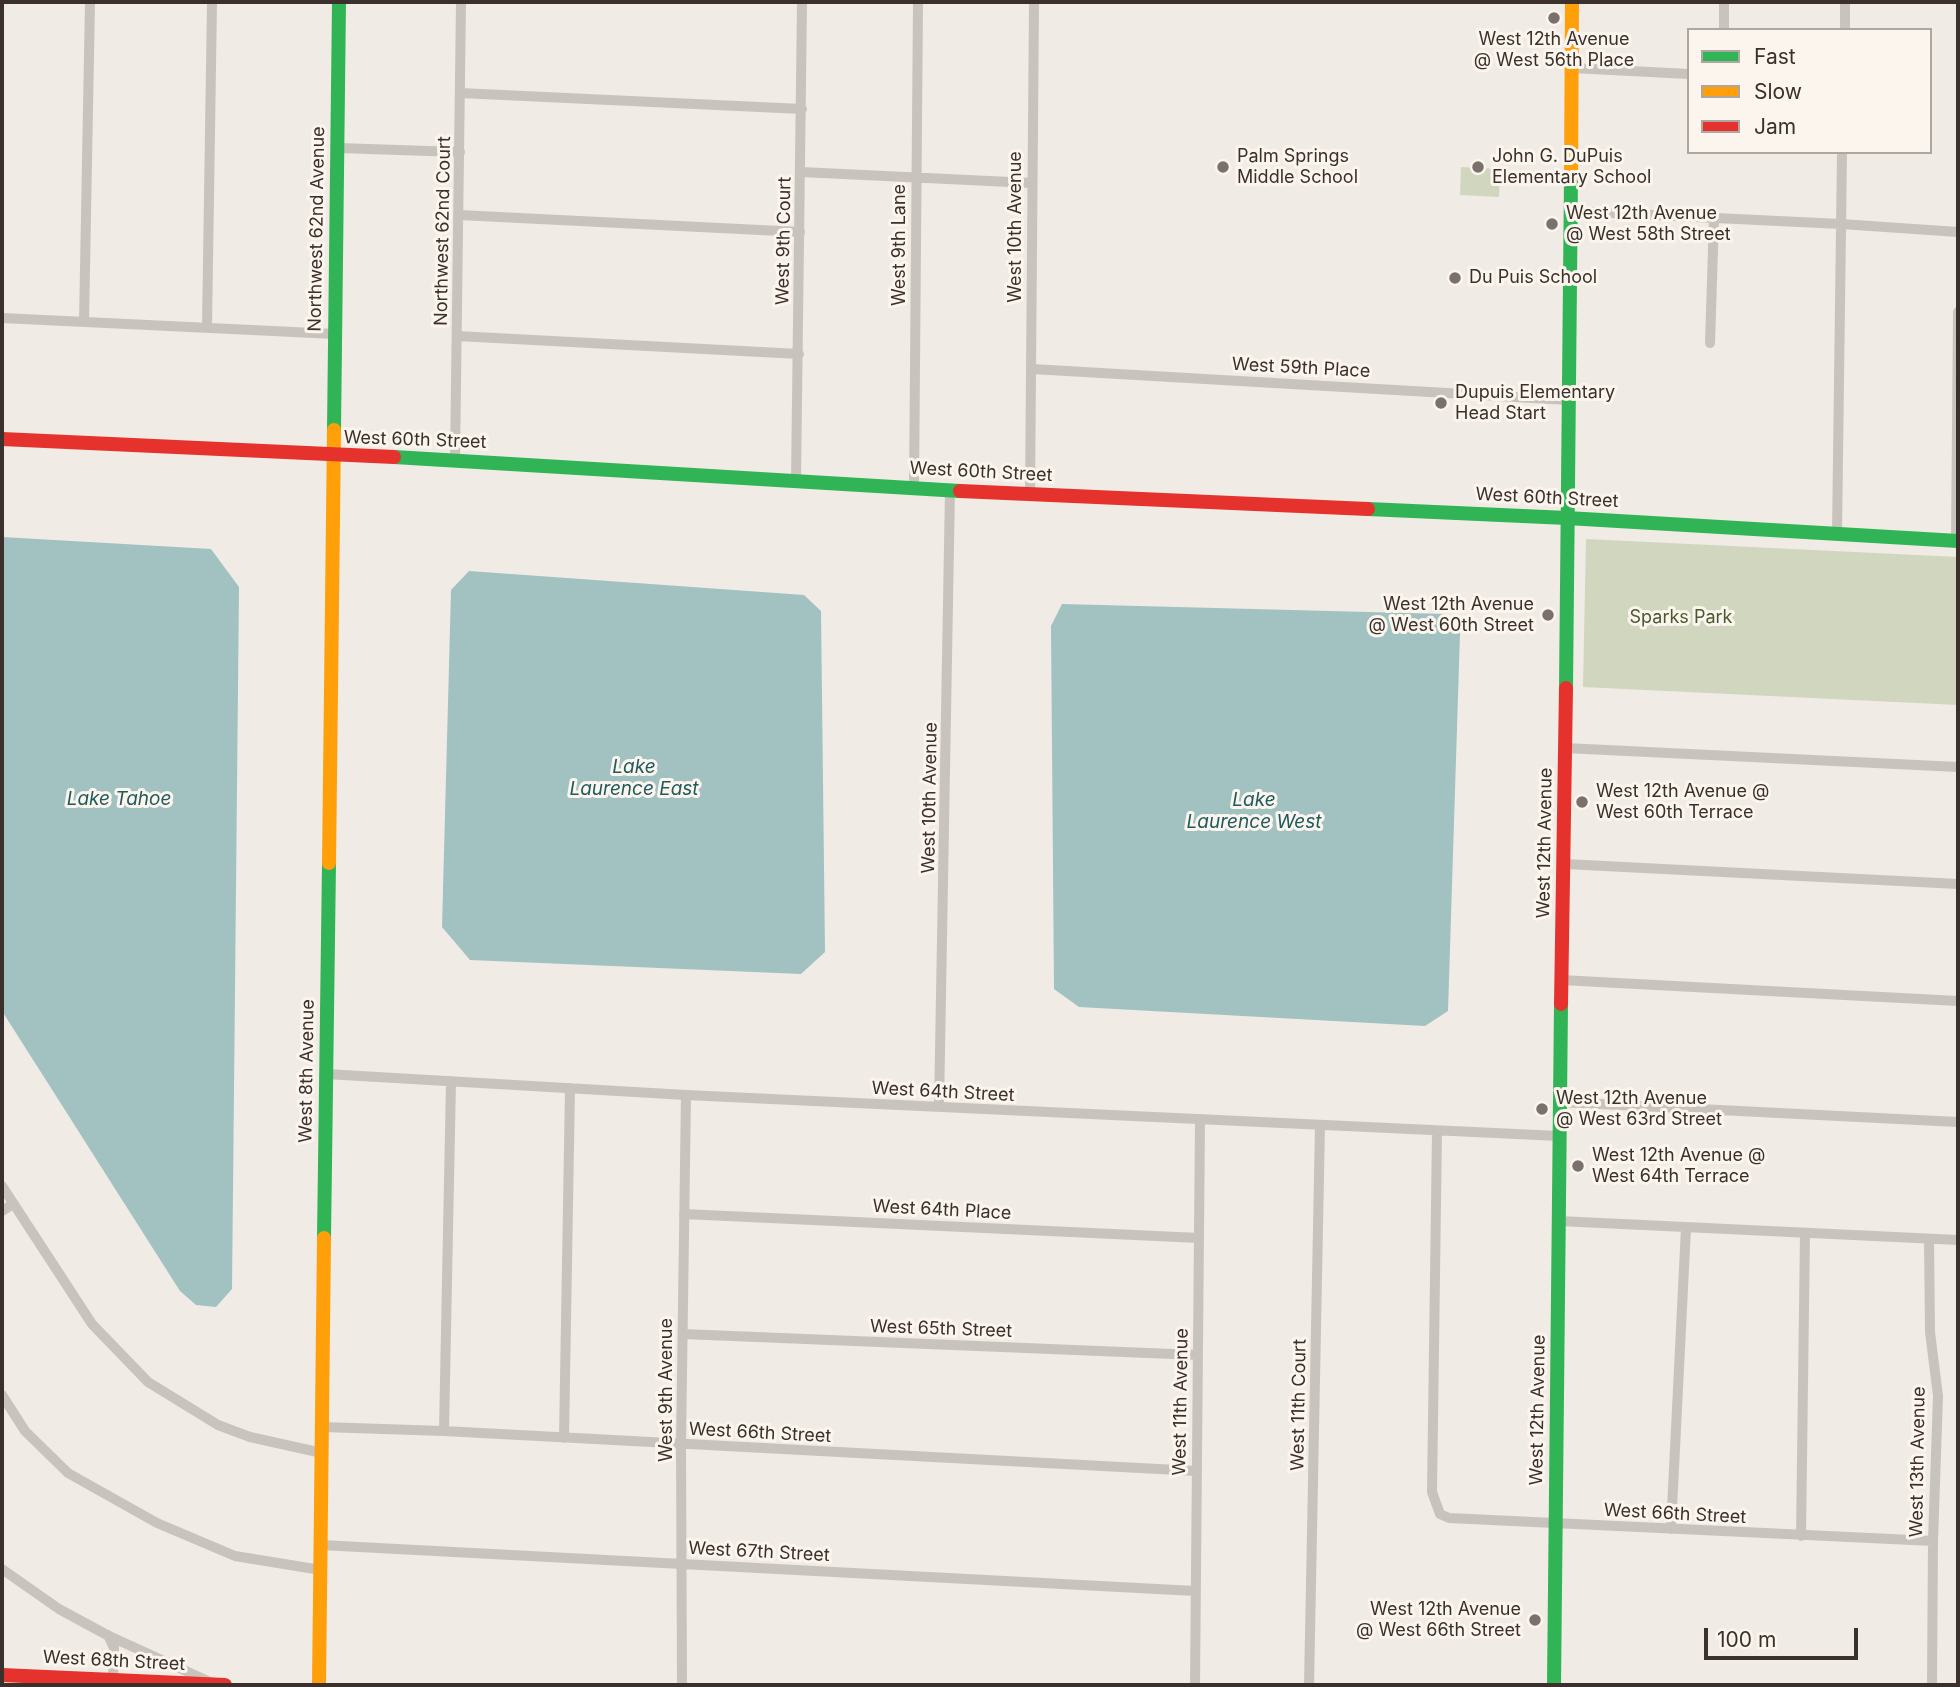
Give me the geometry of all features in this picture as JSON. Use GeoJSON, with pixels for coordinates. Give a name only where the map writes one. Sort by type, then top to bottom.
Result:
{"type":"FeatureCollection","features":[{"type":"Feature","properties":{"kind":"street"},"geometry":{"type":"LineString","coordinates":[[83,322],[90,2]]}},
{"type":"Feature","properties":{"kind":"street"},"geometry":{"type":"LineString","coordinates":[[207,326],[212,2]]}},
{"type":"Feature","properties":{"kind":"street","name":"Northwest 62nd Avenue"},"geometry":{"type":"LineString","coordinates":[[333,456],[339,2]]}},
{"type":"Feature","properties":{"kind":"street","name":"Northwest 62nd Court"},"geometry":{"type":"LineString","coordinates":[[455,460],[461,2]]}},
{"type":"Feature","properties":{"kind":"street","name":"West 9th Court"},"geometry":{"type":"LineString","coordinates":[[796,480],[802,2]]}},
{"type":"Feature","properties":{"kind":"street","name":"West 9th Lane"},"geometry":{"type":"LineString","coordinates":[[914,488],[918,2]]}},
{"type":"Feature","properties":{"kind":"street","name":"West 10th Avenue"},"geometry":{"type":"LineString","coordinates":[[1030,495],[1034,2]]}},
{"type":"Feature","properties":{"kind":"street","name":"West 12th Avenue"},"geometry":{"type":"LineString","coordinates":[[1554,1685],[1561,980],[1565,864],[1572,2]]}},
{"type":"Feature","properties":{"kind":"street"},"geometry":{"type":"LineString","coordinates":[[1724,2],[1724,28]]}},
{"type":"Feature","properties":{"kind":"street"},"geometry":{"type":"LineString","coordinates":[[1845,2],[1845,28]]}},
{"type":"Feature","properties":{"kind":"street"},"geometry":{"type":"LineString","coordinates":[[1571,68],[1687,74]]}},
{"type":"Feature","properties":{"kind":"street"},"geometry":{"type":"LineString","coordinates":[[460,93],[802,110]]}},
{"type":"Feature","properties":{"kind":"street"},"geometry":{"type":"LineString","coordinates":[[338,148],[460,152]]}},
{"type":"Feature","properties":{"kind":"street"},"geometry":{"type":"LineString","coordinates":[[1837,534],[1842,154]]}},
{"type":"Feature","properties":{"kind":"street"},"geometry":{"type":"LineString","coordinates":[[801,172],[1031,183]]}},
{"type":"Feature","properties":{"kind":"street"},"geometry":{"type":"LineString","coordinates":[[1570,211],[1958,232]]}},
{"type":"Feature","properties":{"kind":"street"},"geometry":{"type":"LineString","coordinates":[[459,215],[800,232]]}},
{"type":"Feature","properties":{"kind":"street"},"geometry":{"type":"LineString","coordinates":[[1710,343],[1714,218]]}},
{"type":"Feature","properties":{"kind":"street"},"geometry":{"type":"LineString","coordinates":[[1957,540],[1958,312]]}},
{"type":"Feature","properties":{"kind":"street"},"geometry":{"type":"LineString","coordinates":[[2,318],[335,334]]}},
{"type":"Feature","properties":{"kind":"street"},"geometry":{"type":"LineString","coordinates":[[457,337],[799,354]]}},
{"type":"Feature","properties":{"kind":"street","name":"West 59th Place"},"geometry":{"type":"LineString","coordinates":[[1032,369],[1568,400]]}},
{"type":"Feature","properties":{"kind":"street","name":"West 60th Street"},"geometry":{"type":"LineString","coordinates":[[2,439],[455,460],[1030,495],[1567,518],[1957,540]]}},
{"type":"Feature","properties":{"kind":"street","name":"West 8th Avenue"},"geometry":{"type":"LineString","coordinates":[[319,1685],[333,456]]}},
{"type":"Feature","properties":{"kind":"street","name":"West 10th Avenue"},"geometry":{"type":"LineString","coordinates":[[939,1107],[950,490]]}},
{"type":"Feature","properties":{"kind":"street"},"geometry":{"type":"LineString","coordinates":[[1565,748],[1958,767]]}},
{"type":"Feature","properties":{"kind":"street"},"geometry":{"type":"LineString","coordinates":[[1565,864],[1958,884]]}},
{"type":"Feature","properties":{"kind":"street"},"geometry":{"type":"LineString","coordinates":[[1561,980],[1958,1001]]}},
{"type":"Feature","properties":{"kind":"street","name":"West 64th Street"},"geometry":{"type":"LineString","coordinates":[[326,1074],[686,1095],[1559,1136]]}},
{"type":"Feature","properties":{"kind":"street"},"geometry":{"type":"LineString","coordinates":[[444,1431],[451,1081]]}},
{"type":"Feature","properties":{"kind":"street"},"geometry":{"type":"LineString","coordinates":[[564,1438],[570,1088]]}},
{"type":"Feature","properties":{"kind":"street","name":"West 9th Avenue"},"geometry":{"type":"LineString","coordinates":[[682,1685],[681,1445],[686,1095]]}},
{"type":"Feature","properties":{"kind":"street"},"geometry":{"type":"LineString","coordinates":[[1560,1102],[1958,1122]]}},
{"type":"Feature","properties":{"kind":"street","name":"West 11th Avenue"},"geometry":{"type":"LineString","coordinates":[[1195,1685],[1200,1119]]}},
{"type":"Feature","properties":{"kind":"street","name":"West 11th Court"},"geometry":{"type":"LineString","coordinates":[[1310,1685],[1320,1125]]}},
{"type":"Feature","properties":{"kind":"street","name":"West 66th Street"},"geometry":{"type":"LineString","coordinates":[[1437,1131],[1432,1492],[1440,1514],[1449,1518],[1556,1524],[1933,1541]]}},
{"type":"Feature","properties":{"kind":"street"},"geometry":{"type":"LineString","coordinates":[[2,1186],[92,1324],[148,1382],[218,1425],[250,1437],[322,1453]]}},
{"type":"Feature","properties":{"kind":"street"},"geometry":{"type":"LineString","coordinates":[[2,1211],[13,1204]]}},
{"type":"Feature","properties":{"kind":"street","name":"West 64th Place"},"geometry":{"type":"LineString","coordinates":[[684,1214],[1199,1238]]}},
{"type":"Feature","properties":{"kind":"street"},"geometry":{"type":"LineString","coordinates":[[1559,1221],[1958,1240]]}},
{"type":"Feature","properties":{"kind":"street"},"geometry":{"type":"LineString","coordinates":[[1671,1529],[1686,1228]]}},
{"type":"Feature","properties":{"kind":"street"},"geometry":{"type":"LineString","coordinates":[[1801,1536],[1805,1233]]}},
{"type":"Feature","properties":{"kind":"street","name":"West 13th Avenue"},"geometry":{"type":"LineString","coordinates":[[1929,1239],[1930,1332],[1938,1396],[1932,1685]]}},
{"type":"Feature","properties":{"kind":"street","name":"West 65th Street"},"geometry":{"type":"LineString","coordinates":[[683,1334],[1197,1355]]}},
{"type":"Feature","properties":{"kind":"street"},"geometry":{"type":"LineString","coordinates":[[2,1395],[25,1431],[68,1474],[157,1523],[234,1556],[321,1570]]}},
{"type":"Feature","properties":{"kind":"street","name":"West 66th Street"},"geometry":{"type":"LineString","coordinates":[[322,1427],[444,1431],[1196,1471]]}},
{"type":"Feature","properties":{"kind":"street","name":"West 67th Street"},"geometry":{"type":"LineString","coordinates":[[321,1545],[1195,1591]]}},
{"type":"Feature","properties":{"kind":"street"},"geometry":{"type":"LineString","coordinates":[[2,1569],[59,1609],[107,1635],[217,1685]]}},
{"type":"Feature","properties":{"kind":"street"},"geometry":{"type":"LineString","coordinates":[[107,1635],[114,1648],[113,1680]]}},
{"type":"Feature","properties":{"kind":"street","name":"West 68th Street"},"geometry":{"type":"LineString","coordinates":[[8,1679],[225,1685]]}},
{"type":"Feature","properties":{"kind":"green space"},"geometry":{"type":"Polygon","coordinates":[[[1461,167],[1500,169],[1499,197],[1460,195],[1461,167]]]}},
{"type":"Feature","properties":{"kind":"green space","name":"Sparks Park"},"geometry":{"type":"Polygon","coordinates":[[[1586,539],[1958,557],[1958,705],[1583,687],[1586,539]]]}},
{"type":"Feature","properties":{"kind":"water","name":"Lake Tahoe"},"geometry":{"type":"Polygon","coordinates":[[[2,537],[211,549],[239,587],[232,1289],[216,1307],[196,1305],[180,1291],[2,1011],[2,537]]]}},
{"type":"Feature","properties":{"kind":"water","name":"Lake Laurence East"},"geometry":{"type":"Polygon","coordinates":[[[469,571],[804,595],[821,611],[825,952],[801,974],[470,960],[442,927],[451,590],[469,571]]]}},
{"type":"Feature","properties":{"kind":"water","name":"Lake Laurence West"},"geometry":{"type":"Polygon","coordinates":[[[1062,604],[1445,614],[1460,633],[1448,1011],[1425,1026],[1079,1007],[1054,989],[1051,626],[1062,604]]]}},
{"type":"Feature","properties":{"kind":"traffic: fast"},"geometry":{"type":"LineString","coordinates":[[334,430],[339,2]]}},
{"type":"Feature","properties":{"kind":"traffic: fast"},"geometry":{"type":"LineString","coordinates":[[1566,688],[1571,178]]}},
{"type":"Feature","properties":{"kind":"traffic: fast"},"geometry":{"type":"LineString","coordinates":[[394,457],[960,491]]}},
{"type":"Feature","properties":{"kind":"traffic: fast"},"geometry":{"type":"LineString","coordinates":[[1368,509],[1958,541]]}},
{"type":"Feature","properties":{"kind":"traffic: fast"},"geometry":{"type":"LineString","coordinates":[[324,1238],[329,863]]}},
{"type":"Feature","properties":{"kind":"traffic: fast"},"geometry":{"type":"LineString","coordinates":[[1554,1685],[1561,1004]]}},
{"type":"Feature","properties":{"kind":"traffic: slow"},"geometry":{"type":"LineString","coordinates":[[1571,178],[1572,2]]}},
{"type":"Feature","properties":{"kind":"traffic: slow"},"geometry":{"type":"LineString","coordinates":[[329,863],[334,430]]}},
{"type":"Feature","properties":{"kind":"traffic: slow"},"geometry":{"type":"LineString","coordinates":[[319,1685],[324,1238]]}},
{"type":"Feature","properties":{"kind":"traffic: jam"},"geometry":{"type":"LineString","coordinates":[[2,439],[394,457]]}},
{"type":"Feature","properties":{"kind":"traffic: jam"},"geometry":{"type":"LineString","coordinates":[[960,491],[1368,509]]}},
{"type":"Feature","properties":{"kind":"traffic: jam"},"geometry":{"type":"LineString","coordinates":[[1561,1004],[1566,688]]}},
{"type":"Feature","properties":{"kind":"traffic: jam"},"geometry":{"type":"LineString","coordinates":[[2,1675],[225,1685]]}},
{"type":"Feature","properties":{"kind":"place","name":"West 12th Avenue @ West 56th Place"},"geometry":{"type":"Point","coordinates":[1554,18]}},
{"type":"Feature","properties":{"kind":"place","name":"Palm Springs Middle School"},"geometry":{"type":"Point","coordinates":[1223,167]}},
{"type":"Feature","properties":{"kind":"place","name":"John G. DuPuis Elementary School"},"geometry":{"type":"Point","coordinates":[1478,167]}},
{"type":"Feature","properties":{"kind":"place","name":"West 12th Avenue @ West 58th Street"},"geometry":{"type":"Point","coordinates":[1552,224]}},
{"type":"Feature","properties":{"kind":"place","name":"Du Puis School"},"geometry":{"type":"Point","coordinates":[1455,278]}},
{"type":"Feature","properties":{"kind":"place","name":"Dupuis Elementary Head Start"},"geometry":{"type":"Point","coordinates":[1441,403]}},
{"type":"Feature","properties":{"kind":"place","name":"West 12th Avenue @ West 60th Street"},"geometry":{"type":"Point","coordinates":[1548,615]}},
{"type":"Feature","properties":{"kind":"place","name":"West 12th Avenue @ West 60th Terrace"},"geometry":{"type":"Point","coordinates":[1582,802]}},
{"type":"Feature","properties":{"kind":"place","name":"West 12th Avenue @ West 63rd Street"},"geometry":{"type":"Point","coordinates":[1542,1109]}},
{"type":"Feature","properties":{"kind":"place","name":"West 12th Avenue @ West 64th Terrace"},"geometry":{"type":"Point","coordinates":[1578,1166]}},
{"type":"Feature","properties":{"kind":"place","name":"West 12th Avenue @ West 66th Street"},"geometry":{"type":"Point","coordinates":[1535,1620]}}]}
